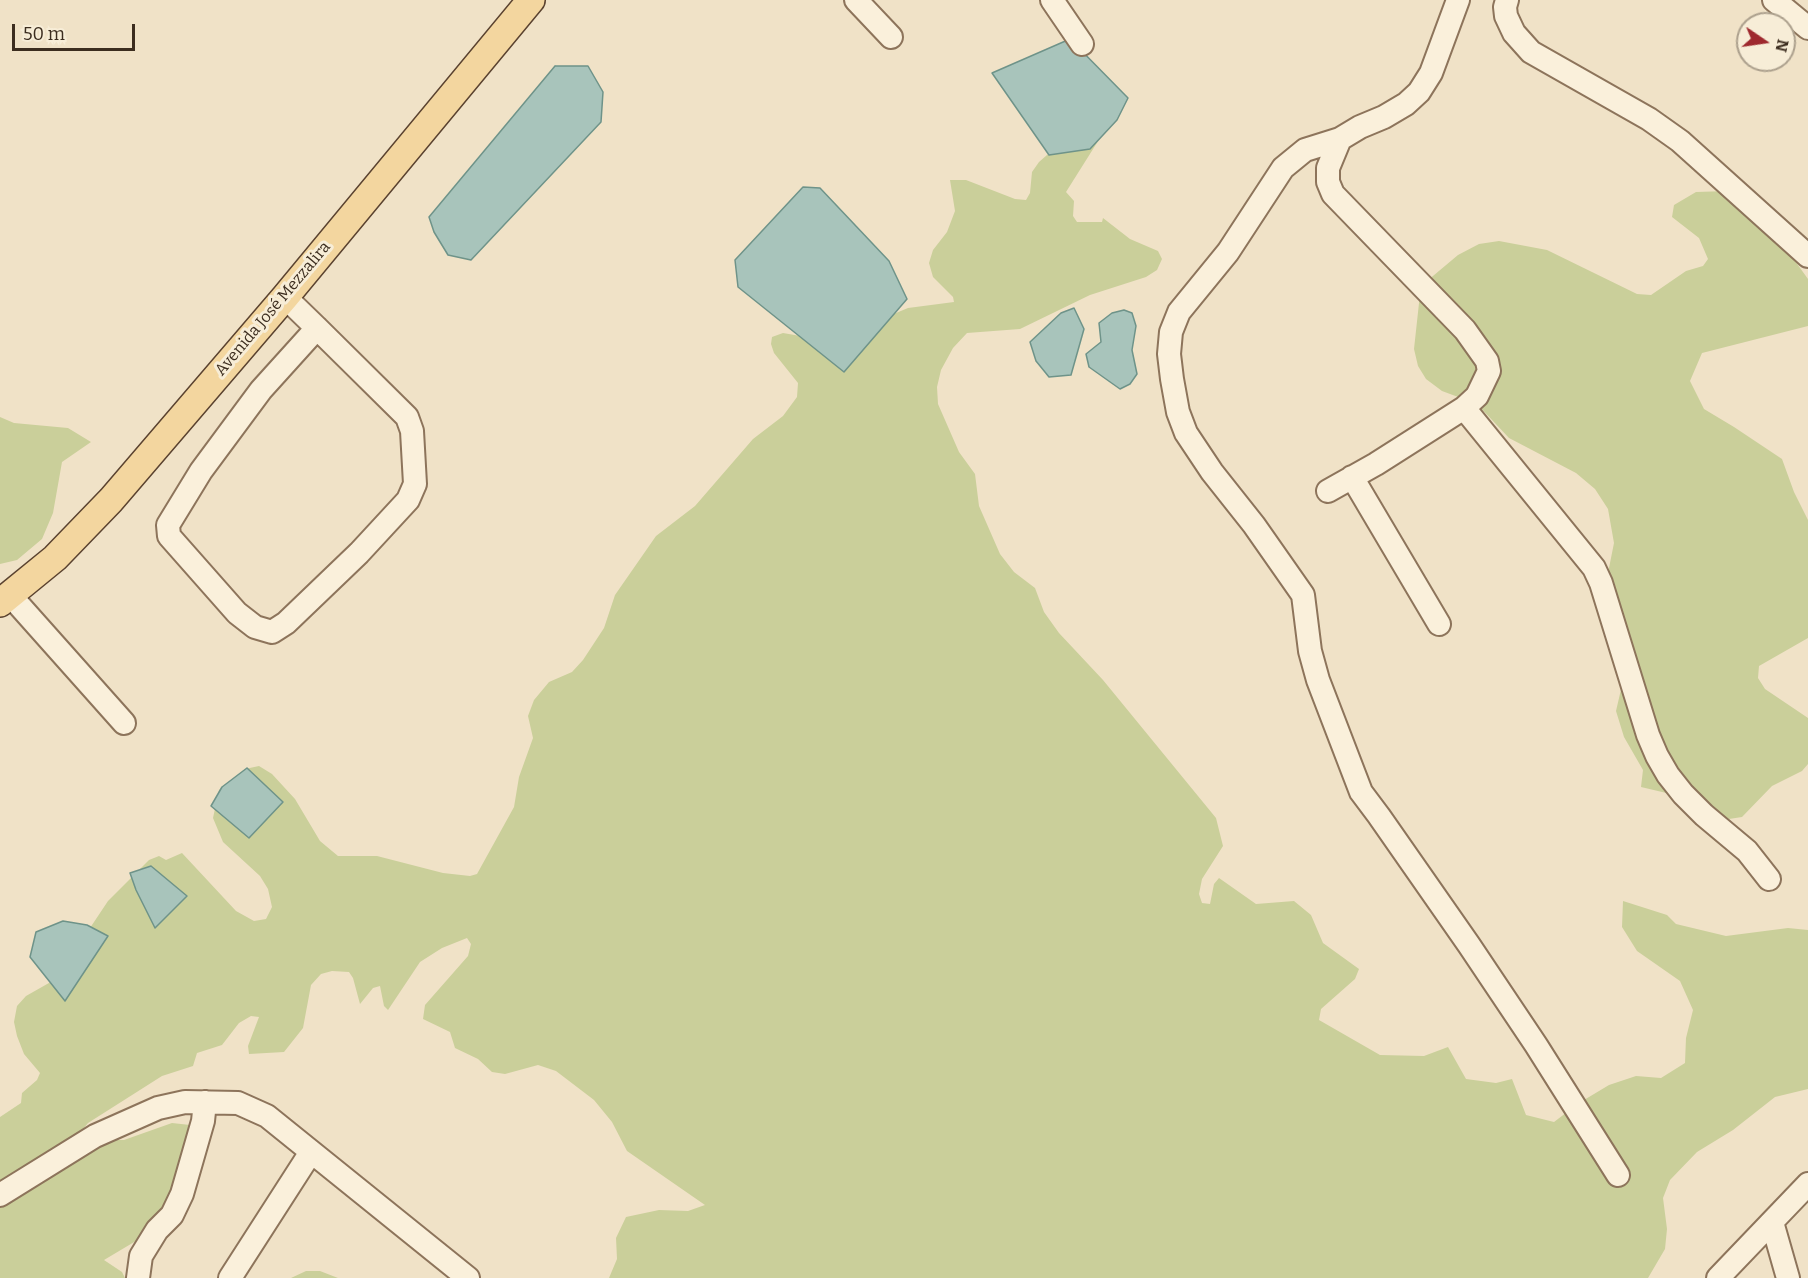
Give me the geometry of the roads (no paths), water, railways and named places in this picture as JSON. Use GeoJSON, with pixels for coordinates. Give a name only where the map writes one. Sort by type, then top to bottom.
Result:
{"type":"FeatureCollection","features":[{"type":"Feature","properties":{"kind":"main road","name":"Avenida José Mezzalira"},"geometry":{"type":"LineString","coordinates":[[5,599],[55,558],[111,500],[285,297],[531,0]]}},
{"type":"Feature","properties":{"kind":"street"},"geometry":{"type":"LineString","coordinates":[[856,0],[891,37]]}},
{"type":"Feature","properties":{"kind":"street"},"geometry":{"type":"LineString","coordinates":[[1052,0],[1082,44]]}},
{"type":"Feature","properties":{"kind":"street"},"geometry":{"type":"LineString","coordinates":[[1458,0],[1431,73],[1419,92],[1406,104],[1340,139],[1305,150],[1283,168],[1228,252],[1179,312],[1171,333],[1169,354],[1178,412],[1186,433],[1303,595],[1310,651],[1318,680],[1361,792],[1487,971],[1618,1175]]}},
{"type":"Feature","properties":{"kind":"street"},"geometry":{"type":"LineString","coordinates":[[1507,0],[1506,16],[1514,33],[1531,52],[1650,119],[1680,141],[1808,256]]}},
{"type":"Feature","properties":{"kind":"street"},"geometry":{"type":"LineString","coordinates":[[1774,0],[1808,28]]}},
{"type":"Feature","properties":{"kind":"street"},"geometry":{"type":"LineString","coordinates":[[1328,491],[1376,464],[1464,408],[1477,396],[1489,371],[1487,361],[1465,330],[1333,194],[1328,182],[1328,168],[1340,139]]}},
{"type":"Feature","properties":{"kind":"street"},"geometry":{"type":"LineString","coordinates":[[285,297],[317,328],[407,417],[412,431],[415,484],[408,500],[359,553],[286,623],[272,632],[255,627],[237,613],[169,536],[168,525],[201,471],[261,390],[317,328]]}},
{"type":"Feature","properties":{"kind":"street"},"geometry":{"type":"LineString","coordinates":[[1464,408],[1594,568],[1601,583],[1645,726],[1657,756],[1668,775],[1683,794],[1747,851],[1769,879]]}},
{"type":"Feature","properties":{"kind":"street"},"geometry":{"type":"LineString","coordinates":[[1352,477],[1439,624]]}},
{"type":"Feature","properties":{"kind":"street"},"geometry":{"type":"LineString","coordinates":[[5,599],[124,723]]}},
{"type":"Feature","properties":{"kind":"street"},"geometry":{"type":"LineString","coordinates":[[0,1195],[95,1136],[158,1108],[185,1102],[238,1103],[267,1116],[468,1278]]}},
{"type":"Feature","properties":{"kind":"street"},"geometry":{"type":"LineString","coordinates":[[138,1278],[141,1256],[157,1230],[172,1215],[182,1194],[203,1121],[205,1102]]}},
{"type":"Feature","properties":{"kind":"street"},"geometry":{"type":"LineString","coordinates":[[230,1278],[311,1152]]}},
{"type":"Feature","properties":{"kind":"street"},"geometry":{"type":"LineString","coordinates":[[1718,1278],[1808,1184]]}},
{"type":"Feature","properties":{"kind":"street"},"geometry":{"type":"LineString","coordinates":[[1772,1222],[1788,1278]]}},
{"type":"Feature","properties":{"kind":"water"},"geometry":{"type":"Polygon","coordinates":[[[1070,39],[1128,98],[1117,120],[1090,149],[1049,155],[992,73],[1070,39]]]}},
{"type":"Feature","properties":{"kind":"water"},"geometry":{"type":"Polygon","coordinates":[[[555,66],[588,66],[603,92],[601,122],[471,260],[448,255],[434,232],[429,217],[555,66]]]}},
{"type":"Feature","properties":{"kind":"water"},"geometry":{"type":"Polygon","coordinates":[[[803,187],[820,188],[889,261],[907,299],[844,372],[738,287],[735,260],[803,187]]]}},
{"type":"Feature","properties":{"kind":"water"},"geometry":{"type":"Polygon","coordinates":[[[1074,308],[1084,329],[1071,375],[1049,377],[1036,361],[1030,342],[1061,313],[1074,308]]]}},
{"type":"Feature","properties":{"kind":"water"},"geometry":{"type":"Polygon","coordinates":[[[1124,310],[1132,313],[1136,326],[1132,350],[1137,374],[1130,384],[1120,389],[1089,367],[1086,354],[1101,342],[1099,323],[1112,313],[1124,310]]]}},
{"type":"Feature","properties":{"kind":"water"},"geometry":{"type":"Polygon","coordinates":[[[247,768],[283,802],[249,838],[211,806],[222,787],[247,768]]]}},
{"type":"Feature","properties":{"kind":"water"},"geometry":{"type":"Polygon","coordinates":[[[151,866],[187,896],[155,928],[130,873],[151,866]]]}},
{"type":"Feature","properties":{"kind":"water"},"geometry":{"type":"Polygon","coordinates":[[[63,921],[87,925],[108,936],[65,1001],[30,957],[36,932],[63,921]]]}}]}
